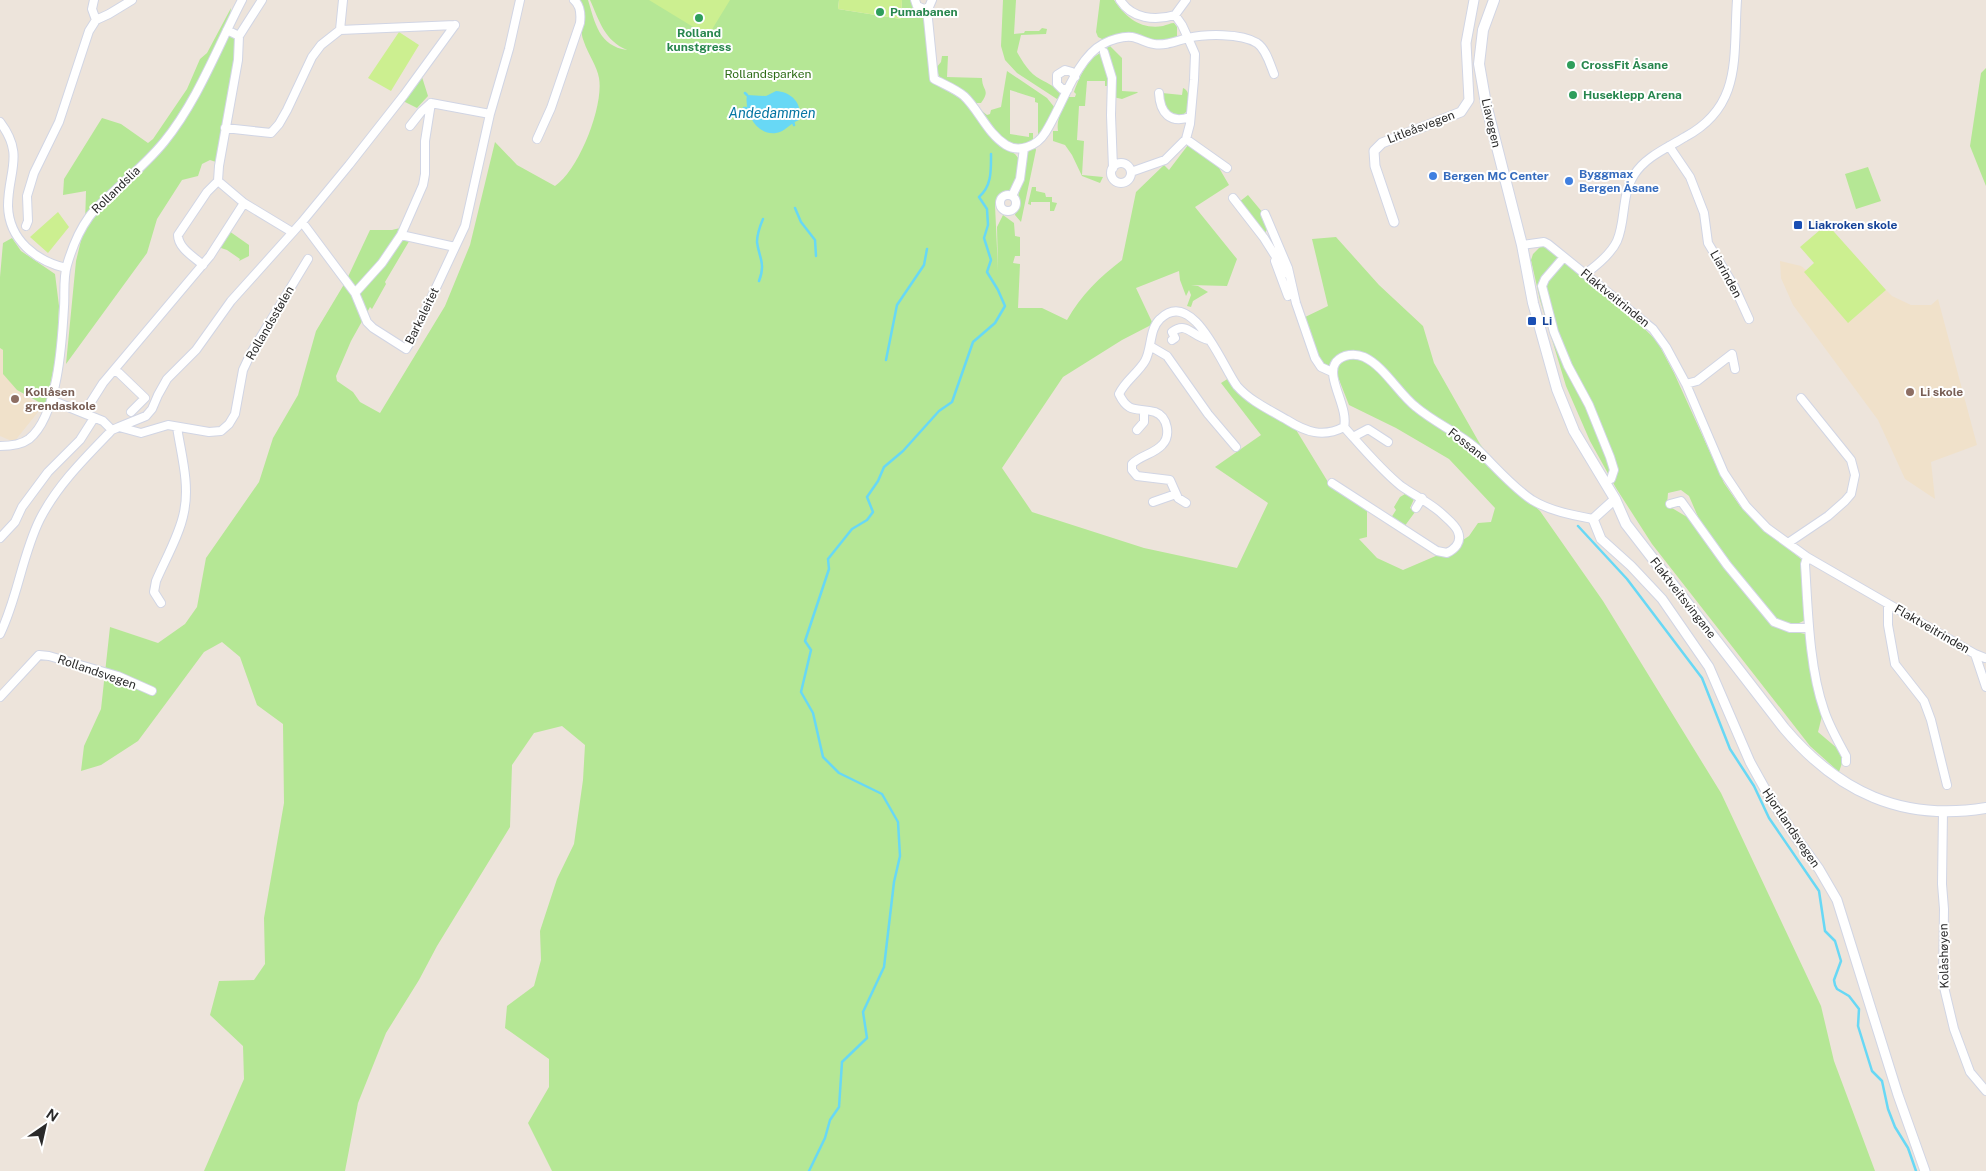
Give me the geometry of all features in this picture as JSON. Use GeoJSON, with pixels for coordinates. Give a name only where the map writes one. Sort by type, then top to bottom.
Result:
{"type":"FeatureCollection","features":[{"type":"Feature","properties":{"kind":"main road","name":"Liavegen"},"geometry":{"type":"LineString","coordinates":[[1494,0],[1483,30],[1479,64],[1486,104],[1522,245]]}},
{"type":"Feature","properties":{"kind":"main road","name":"Flaktveitsvingane"},"geometry":{"type":"LineString","coordinates":[[1522,245],[1533,303],[1557,389],[1574,431],[1631,531],[1798,746],[1837,779],[1869,795],[1900,806],[1922,811],[1986,808]]}},
{"type":"Feature","properties":{"kind":"street"},"geometry":{"type":"LineString","coordinates":[[94,0],[92,9],[96,20]]}},
{"type":"Feature","properties":{"kind":"street"},"geometry":{"type":"LineString","coordinates":[[26,226],[28,220],[27,196],[34,173],[59,122],[83,47],[96,20],[132,0]]}},
{"type":"Feature","properties":{"kind":"street","name":"Rollandslia"},"geometry":{"type":"LineString","coordinates":[[0,446],[12,446],[27,440],[38,431],[51,400],[61,343],[66,268],[76,238],[89,216],[140,168],[164,142],[186,111],[202,83],[242,0]]}},
{"type":"Feature","properties":{"kind":"street"},"geometry":{"type":"LineString","coordinates":[[203,265],[182,247],[178,241],[178,235],[207,192],[218,181],[225,128],[238,60],[240,36],[262,0]]}},
{"type":"Feature","properties":{"kind":"street"},"geometry":{"type":"LineString","coordinates":[[340,30],[343,0]]}},
{"type":"Feature","properties":{"kind":"street","name":"Barkaleitet"},"geometry":{"type":"LineString","coordinates":[[355,293],[367,322],[373,328],[406,349],[465,226],[490,114],[509,49],[520,0]]}},
{"type":"Feature","properties":{"kind":"street"},"geometry":{"type":"LineString","coordinates":[[537,139],[551,108],[580,23],[581,15],[577,2],[574,0]]}},
{"type":"Feature","properties":{"kind":"street"},"geometry":{"type":"LineString","coordinates":[[915,0],[919,8],[927,8],[931,5],[932,0]]}},
{"type":"Feature","properties":{"kind":"street"},"geometry":{"type":"LineString","coordinates":[[1120,0],[1134,14],[1151,19],[1175,15],[1186,0]]}},
{"type":"Feature","properties":{"kind":"street","name":"Litleåsvegen"},"geometry":{"type":"LineString","coordinates":[[1394,222],[1375,166],[1374,151],[1382,143],[1461,112],[1469,100],[1466,44],[1474,0]]}},
{"type":"Feature","properties":{"kind":"street"},"geometry":{"type":"LineString","coordinates":[[1585,274],[1606,255],[1616,242],[1622,212],[1633,176],[1644,162],[1689,135],[1710,118],[1728,94],[1733,74],[1737,0]]}},
{"type":"Feature","properties":{"kind":"street"},"geometry":{"type":"LineString","coordinates":[[927,8],[934,79],[962,94],[995,136],[1014,149],[1024,148],[1036,143],[1045,134],[1068,89],[1094,50],[1115,39],[1132,37],[1153,44],[1167,44],[1199,35],[1234,36],[1258,43],[1267,56],[1274,74]]}},
{"type":"Feature","properties":{"kind":"street"},"geometry":{"type":"LineString","coordinates":[[1131,172],[1165,160],[1186,139],[1194,80],[1195,54],[1182,25],[1175,15]]}},
{"type":"Feature","properties":{"kind":"street"},"geometry":{"type":"LineString","coordinates":[[0,634],[15,596],[40,519],[77,466],[116,428],[146,416],[152,409],[167,379],[201,344],[231,301],[349,166],[455,25],[340,30],[321,45],[312,57],[287,110],[275,130],[271,133],[225,128]]}},
{"type":"Feature","properties":{"kind":"street"},"geometry":{"type":"LineString","coordinates":[[227,30],[240,36]]}},
{"type":"Feature","properties":{"kind":"street"},"geometry":{"type":"LineString","coordinates":[[1104,52],[1112,78],[1112,177],[1120,183],[1128,180],[1131,172]]}},
{"type":"Feature","properties":{"kind":"street"},"geometry":{"type":"LineString","coordinates":[[1068,89],[1062,89],[1057,84],[1057,75],[1062,71],[1068,70],[1075,77]]}},
{"type":"Feature","properties":{"kind":"street"},"geometry":{"type":"LineString","coordinates":[[1159,93],[1160,105],[1166,114],[1180,120],[1190,117]]}},
{"type":"Feature","properties":{"kind":"street"},"geometry":{"type":"LineString","coordinates":[[302,222],[355,293],[382,263],[401,235],[418,198],[424,180],[425,141],[431,103]]}},
{"type":"Feature","properties":{"kind":"street"},"geometry":{"type":"LineString","coordinates":[[431,103],[490,114]]}},
{"type":"Feature","properties":{"kind":"street"},"geometry":{"type":"LineString","coordinates":[[410,126],[431,103]]}},
{"type":"Feature","properties":{"kind":"street"},"geometry":{"type":"LineString","coordinates":[[0,122],[7,132],[14,152],[8,205],[12,226],[24,245],[37,257],[47,263],[66,268]]}},
{"type":"Feature","properties":{"kind":"street"},"geometry":{"type":"LineString","coordinates":[[1186,139],[1227,168]]}},
{"type":"Feature","properties":{"kind":"street","name":"Liarinden"},"geometry":{"type":"LineString","coordinates":[[1669,146],[1690,177],[1704,213],[1708,243],[1734,286],[1749,320]]}},
{"type":"Feature","properties":{"kind":"street"},"geometry":{"type":"LineString","coordinates":[[1012,196],[1020,179],[1024,148]]}},
{"type":"Feature","properties":{"kind":"street"},"geometry":{"type":"LineString","coordinates":[[1113,168],[1119,164],[1125,164],[1131,172]]}},
{"type":"Feature","properties":{"kind":"street"},"geometry":{"type":"LineString","coordinates":[[218,181],[244,203],[292,232]]}},
{"type":"Feature","properties":{"kind":"street"},"geometry":{"type":"LineString","coordinates":[[1233,198],[1264,238],[1290,278]]}},
{"type":"Feature","properties":{"kind":"street"},"geometry":{"type":"LineString","coordinates":[[84,414],[103,384],[203,265],[244,203]]}},
{"type":"Feature","properties":{"kind":"street"},"geometry":{"type":"LineString","coordinates":[[1186,503],[1178,498],[1170,480],[1137,476],[1132,470],[1132,464],[1138,458],[1162,446],[1167,439],[1168,430],[1162,417],[1156,412],[1130,408],[1123,402],[1119,394],[1123,385],[1144,363],[1154,328],[1159,319],[1168,314],[1178,311],[1189,314],[1209,340],[1237,386],[1250,398],[1301,428],[1316,432],[1334,432],[1344,427],[1346,419],[1332,372],[1321,367],[1314,358],[1296,303],[1288,268],[1265,214]]}},
{"type":"Feature","properties":{"kind":"street"},"geometry":{"type":"LineString","coordinates":[[401,235],[455,247]]}},
{"type":"Feature","properties":{"kind":"street","name":"Flaktveitrinden"},"geometry":{"type":"LineString","coordinates":[[1522,245],[1544,242],[1653,329],[1666,347],[1686,384],[1724,473],[1746,506],[1767,528],[1807,557],[1975,654],[1986,658]]}},
{"type":"Feature","properties":{"kind":"street"},"geometry":{"type":"LineString","coordinates":[[1274,254],[1288,296]]}},
{"type":"Feature","properties":{"kind":"street"},"geometry":{"type":"LineString","coordinates":[[1564,258],[1542,286],[1556,335],[1568,366],[1589,405],[1610,458],[1614,470],[1611,479]]}},
{"type":"Feature","properties":{"kind":"street","name":"Rollandsstølen"},"geometry":{"type":"LineString","coordinates":[[116,428],[141,433],[168,425],[209,432],[222,430],[229,424],[235,414],[243,370],[251,353],[308,259]]}},
{"type":"Feature","properties":{"kind":"street"},"geometry":{"type":"LineString","coordinates":[[1172,340],[1175,338],[1172,332],[1179,327],[1184,327],[1201,338],[1209,340]]}},
{"type":"Feature","properties":{"kind":"street"},"geometry":{"type":"LineString","coordinates":[[1150,346],[1168,356],[1208,414],[1236,447]]}},
{"type":"Feature","properties":{"kind":"street"},"geometry":{"type":"LineString","coordinates":[[1686,384],[1697,381],[1732,354],[1735,368]]}},
{"type":"Feature","properties":{"kind":"street","name":"Fossane"},"geometry":{"type":"LineString","coordinates":[[1332,372],[1336,363],[1341,358],[1348,355],[1364,357],[1374,364],[1415,407],[1469,443],[1531,499],[1548,508],[1593,519]]}},
{"type":"Feature","properties":{"kind":"street"},"geometry":{"type":"LineString","coordinates":[[114,371],[119,373],[145,398],[131,412]]}},
{"type":"Feature","properties":{"kind":"street"},"geometry":{"type":"LineString","coordinates":[[1788,543],[1828,516],[1845,501],[1851,494],[1855,475],[1851,460],[1800,398]]}},
{"type":"Feature","properties":{"kind":"street"},"geometry":{"type":"LineString","coordinates":[[51,400],[116,428]]}},
{"type":"Feature","properties":{"kind":"street"},"geometry":{"type":"LineString","coordinates":[[1137,430],[1144,422],[1144,411]]}},
{"type":"Feature","properties":{"kind":"street"},"geometry":{"type":"LineString","coordinates":[[0,538],[15,522],[22,507],[48,472],[80,440],[94,418]]}},
{"type":"Feature","properties":{"kind":"street"},"geometry":{"type":"LineString","coordinates":[[161,603],[154,592],[156,581],[181,522],[186,498],[186,481],[177,427]]}},
{"type":"Feature","properties":{"kind":"street"},"geometry":{"type":"LineString","coordinates":[[1332,483],[1437,551],[1447,553],[1454,549],[1459,540],[1458,531],[1444,515],[1402,486],[1382,469],[1344,427]]}},
{"type":"Feature","properties":{"kind":"street"},"geometry":{"type":"LineString","coordinates":[[1353,437],[1368,429],[1388,442]]}},
{"type":"Feature","properties":{"kind":"street"},"geometry":{"type":"LineString","coordinates":[[1153,502],[1176,494]]}},
{"type":"Feature","properties":{"kind":"street"},"geometry":{"type":"LineString","coordinates":[[1416,508],[1422,498]]}},
{"type":"Feature","properties":{"kind":"street"},"geometry":{"type":"LineString","coordinates":[[1593,519],[1615,500]]}},
{"type":"Feature","properties":{"kind":"street"},"geometry":{"type":"LineString","coordinates":[[1670,504],[1681,502],[1729,568],[1774,622],[1790,628],[1810,628]]}},
{"type":"Feature","properties":{"kind":"street","name":"Hjortlandsvegen"},"geometry":{"type":"LineString","coordinates":[[1593,519],[1601,539],[1631,566],[1662,599],[1709,667],[1750,762],[1770,798],[1819,869],[1837,900],[1898,1095],[1925,1171]]}},
{"type":"Feature","properties":{"kind":"street"},"geometry":{"type":"LineString","coordinates":[[1807,557],[1810,628],[1816,677],[1823,709],[1846,756],[1846,762]]}},
{"type":"Feature","properties":{"kind":"street","name":"Flaktveitrinden"},"geometry":{"type":"LineString","coordinates":[[1888,604],[1888,625],[1895,664],[1924,701],[1931,720],[1946,785]]}},
{"type":"Feature","properties":{"kind":"street","name":"Flaktveitrinden"},"geometry":{"type":"LineString","coordinates":[[1975,654],[1986,687]]}},
{"type":"Feature","properties":{"kind":"street","name":"Rollandsvegen"},"geometry":{"type":"LineString","coordinates":[[0,697],[39,655],[49,656],[118,676],[152,691]]}},
{"type":"Feature","properties":{"kind":"street","name":"Kolåshøyen"},"geometry":{"type":"LineString","coordinates":[[1943,811],[1943,983],[1954,1030],[1970,1072],[1986,1091]]}},
{"type":"Feature","properties":{"kind":"shaded area","name":"Li skole"},"geometry":{"type":"Polygon","coordinates":[[[1780,261],[1801,266],[1806,270],[1851,320],[1886,290],[1892,296],[1911,305],[1931,305],[1938,299],[1977,445],[1931,462],[1935,499],[1905,479],[1878,420],[1793,305],[1781,278],[1780,261]]]}},
{"type":"Feature","properties":{"kind":"shaded area","name":"Kollåsen grendaskole"},"geometry":{"type":"Polygon","coordinates":[[[0,348],[3,350],[4,374],[17,390],[42,407],[14,442],[0,436],[0,348]]]}},
{"type":"Feature","properties":{"kind":"green space","name":"Rollandsparken"},"geometry":{"type":"Polygon","coordinates":[[[581,0],[588,0],[596,25],[604,38],[610,44],[627,50],[619,46],[608,36],[590,0],[839,0],[838,9],[901,19],[902,0],[912,0],[914,7],[925,19],[934,79],[937,85],[965,101],[1000,145],[1015,154],[1019,159],[1020,170],[1012,189],[1001,197],[995,205],[998,270],[997,227],[1003,215],[1014,223],[1015,236],[1020,237],[1020,256],[1015,256],[1013,263],[1020,264],[1018,308],[1042,308],[1067,320],[1078,302],[1106,273],[1122,260],[1136,192],[1164,165],[1169,170],[1188,145],[1215,161],[1229,185],[1195,207],[1237,259],[1227,286],[1191,285],[1198,286],[1208,292],[1193,301],[1191,307],[1187,306],[1191,295],[1189,290],[1186,296],[1179,271],[1136,288],[1152,322],[1151,325],[1122,340],[1063,377],[1002,468],[1032,512],[1144,548],[1237,568],[1268,503],[1215,467],[1261,435],[1221,383],[1229,378],[1250,397],[1290,420],[1328,482],[1367,510],[1367,537],[1359,539],[1377,558],[1403,570],[1445,552],[1469,536],[1478,523],[1491,522],[1495,508],[1449,459],[1396,428],[1349,405],[1336,372],[1316,363],[1301,319],[1328,306],[1312,239],[1336,237],[1379,285],[1423,326],[1434,363],[1480,444],[1505,478],[1540,511],[1603,601],[1721,793],[1821,1006],[1834,1061],[1875,1171],[552,1171],[528,1123],[549,1087],[549,1059],[505,1028],[507,1006],[534,986],[541,960],[540,931],[557,879],[574,844],[583,780],[585,745],[562,726],[534,733],[512,765],[510,827],[386,1033],[358,1103],[345,1171],[204,1171],[244,1079],[243,1046],[210,1015],[219,981],[254,980],[265,964],[264,918],[284,803],[283,724],[257,705],[240,657],[222,642],[204,652],[138,741],[101,765],[81,771],[84,746],[101,709],[110,627],[158,643],[185,624],[197,607],[206,558],[259,482],[273,438],[298,395],[316,331],[346,281],[370,230],[392,230],[404,227],[411,238],[385,282],[386,284],[372,309],[370,307],[351,341],[336,376],[337,381],[353,392],[360,402],[380,413],[445,306],[470,245],[495,142],[517,165],[555,186],[564,178],[581,152],[588,136],[594,120],[600,90],[598,74],[582,38],[581,0]]]}},
{"type":"Feature","properties":{"kind":"green space","name":"Rolland kunstgress"},"geometry":{"type":"Polygon","coordinates":[[[649,0],[730,0],[708,36],[649,0]]]}},
{"type":"Feature","properties":{"kind":"green space","name":"Pumabanen"},"geometry":{"type":"Polygon","coordinates":[[[839,0],[902,0],[901,19],[838,9],[839,0]]]}},
{"type":"Feature","properties":{"kind":"green space"},"geometry":{"type":"Polygon","coordinates":[[[1003,0],[1016,0],[1014,34],[1024,33],[1025,31],[1039,31],[1042,28],[1047,29],[1046,34],[1021,35],[1017,52],[1036,77],[1057,90],[1061,96],[1057,99],[1017,73],[1005,60],[1001,46],[1003,0]]]}},
{"type":"Feature","properties":{"kind":"green space"},"geometry":{"type":"Polygon","coordinates":[[[1100,0],[1114,0],[1123,12],[1141,24],[1155,27],[1174,23],[1177,27],[1177,36],[1171,40],[1159,42],[1104,40],[1098,37],[1096,32],[1100,0]]]}},
{"type":"Feature","properties":{"kind":"green space"},"geometry":{"type":"Polygon","coordinates":[[[231,8],[229,21],[235,41],[235,62],[216,162],[210,160],[202,164],[198,176],[182,180],[157,219],[147,253],[66,364],[76,261],[85,224],[86,191],[63,195],[64,179],[102,118],[121,124],[148,143],[153,139],[187,89],[200,59],[207,53],[231,8]]]}},
{"type":"Feature","properties":{"kind":"green space"},"geometry":{"type":"Polygon","coordinates":[[[399,32],[419,45],[391,91],[368,78],[399,32]]]}},
{"type":"Feature","properties":{"kind":"green space"},"geometry":{"type":"Polygon","coordinates":[[[1110,46],[1122,58],[1122,91],[1138,92],[1122,99],[1113,97],[1105,49],[1110,46]]]}},
{"type":"Feature","properties":{"kind":"green space"},"geometry":{"type":"Polygon","coordinates":[[[1102,52],[1110,86],[1105,86],[1105,81],[1087,81],[1085,106],[1079,106],[1077,140],[1084,141],[1082,175],[1103,177],[1100,183],[1082,176],[1065,145],[1053,141],[1053,131],[1058,131],[1060,113],[1069,97],[1075,97],[1076,94],[1074,92],[1084,69],[1092,59],[1102,52]]]}},
{"type":"Feature","properties":{"kind":"green space"},"geometry":{"type":"Polygon","coordinates":[[[942,56],[948,56],[947,77],[982,78],[986,92],[981,103],[977,103],[977,107],[987,115],[990,114],[991,110],[1001,107],[1007,71],[1047,98],[1055,108],[1038,139],[1038,103],[1035,102],[1035,98],[1010,90],[1010,134],[1029,137],[1029,133],[1033,133],[1033,143],[1025,146],[1010,145],[1003,141],[966,94],[941,81],[936,68],[941,62],[942,56]]]}},
{"type":"Feature","properties":{"kind":"green space"},"geometry":{"type":"Polygon","coordinates":[[[1986,68],[1986,186],[1970,146],[1981,73],[1986,68]]]}},
{"type":"Feature","properties":{"kind":"green space"},"geometry":{"type":"Polygon","coordinates":[[[422,77],[428,96],[417,108],[403,101],[422,77]]]}},
{"type":"Feature","properties":{"kind":"green space"},"geometry":{"type":"Polygon","coordinates":[[[1183,88],[1188,94],[1187,111],[1183,115],[1174,115],[1165,110],[1162,93],[1182,95],[1183,88]]]}},
{"type":"Feature","properties":{"kind":"green space"},"geometry":{"type":"Polygon","coordinates":[[[1035,147],[1036,150],[1021,222],[1015,215],[1019,192],[1025,177],[1024,168],[1028,152],[1035,147]]]}},
{"type":"Feature","properties":{"kind":"green space"},"geometry":{"type":"Polygon","coordinates":[[[1868,167],[1881,201],[1856,209],[1845,174],[1868,167]]]}},
{"type":"Feature","properties":{"kind":"green space"},"geometry":{"type":"Polygon","coordinates":[[[1032,187],[1036,187],[1036,191],[1045,193],[1046,197],[1052,197],[1052,202],[1057,203],[1054,211],[1050,211],[1050,202],[1031,202],[1031,205],[1028,204],[1032,187]]]}},
{"type":"Feature","properties":{"kind":"green space"},"geometry":{"type":"Polygon","coordinates":[[[1248,195],[1263,213],[1267,230],[1264,234],[1239,202],[1248,195]]]}},
{"type":"Feature","properties":{"kind":"green space"},"geometry":{"type":"Polygon","coordinates":[[[58,212],[69,227],[48,253],[30,237],[58,212]]]}},
{"type":"Feature","properties":{"kind":"green space"},"geometry":{"type":"Polygon","coordinates":[[[1827,224],[1886,290],[1848,323],[1804,272],[1814,263],[1800,247],[1827,224]]]}},
{"type":"Feature","properties":{"kind":"green space"},"geometry":{"type":"Polygon","coordinates":[[[229,231],[249,245],[249,256],[239,261],[240,259],[227,250],[218,247],[229,231]]]}},
{"type":"Feature","properties":{"kind":"green space"},"geometry":{"type":"Polygon","coordinates":[[[12,238],[21,251],[55,274],[59,306],[57,351],[46,406],[17,390],[3,374],[3,350],[0,348],[0,277],[3,243],[12,238]]]}},
{"type":"Feature","properties":{"kind":"green space"},"geometry":{"type":"Polygon","coordinates":[[[1540,247],[1547,247],[1624,309],[1657,341],[1674,373],[1724,483],[1740,506],[1765,530],[1801,559],[1805,620],[1795,625],[1782,624],[1770,614],[1702,526],[1689,496],[1681,490],[1668,493],[1667,505],[1692,520],[1771,624],[1782,629],[1805,634],[1822,716],[1818,732],[1838,749],[1843,760],[1839,772],[1810,746],[1652,544],[1616,488],[1590,441],[1566,386],[1540,300],[1531,260],[1533,254],[1540,247]]]}},
{"type":"Feature","properties":{"kind":"green space"},"geometry":{"type":"Polygon","coordinates":[[[1405,494],[1414,499],[1410,508],[1415,512],[1404,527],[1391,518],[1396,510],[1394,507],[1400,497],[1405,494]]]}},
{"type":"Feature","properties":{"kind":"water","name":"Andedammen"},"geometry":{"type":"Polygon","coordinates":[[[776,91],[787,94],[795,100],[800,114],[799,120],[779,132],[769,133],[757,127],[753,121],[747,108],[747,95],[766,96],[776,91]]]}},
{"type":"Feature","properties":{"kind":"waterway"},"geometry":{"type":"LineString","coordinates":[[809,1171],[825,1138],[830,1120],[839,1107],[842,1062],[867,1038],[863,1012],[884,967],[894,882],[900,856],[898,822],[882,794],[839,773],[823,757],[813,713],[801,692],[811,650],[805,641],[829,569],[828,559],[852,529],[867,520],[873,512],[867,497],[878,481],[884,467],[903,451],[939,411],[952,402],[973,342],[995,323],[1005,306],[987,272],[991,260],[984,238],[988,225],[987,209],[979,197],[989,183],[991,154]]}},
{"type":"Feature","properties":{"kind":"waterway"},"geometry":{"type":"LineString","coordinates":[[795,208],[801,222],[815,240],[816,256]]}},
{"type":"Feature","properties":{"kind":"waterway"},"geometry":{"type":"LineString","coordinates":[[759,281],[762,265],[757,239],[763,219]]}},
{"type":"Feature","properties":{"kind":"waterway"},"geometry":{"type":"LineString","coordinates":[[886,360],[897,305],[924,265],[927,249]]}},
{"type":"Feature","properties":{"kind":"waterway"},"geometry":{"type":"LineString","coordinates":[[1578,526],[1627,579],[1702,678],[1730,749],[1754,786],[1769,818],[1819,891],[1825,931],[1835,941],[1841,961],[1834,980],[1835,985],[1837,989],[1849,996],[1859,1009],[1858,1026],[1872,1071],[1882,1081],[1888,1109],[1895,1127],[1908,1148],[1916,1171]]}},
{"type":"Feature","properties":{"kind":"place","name":"Pumabanen"},"geometry":{"type":"Point","coordinates":[880,12]}},
{"type":"Feature","properties":{"kind":"place","name":"Rolland kunstgress"},"geometry":{"type":"Point","coordinates":[699,18]}},
{"type":"Feature","properties":{"kind":"place","name":"CrossFit Åsane"},"geometry":{"type":"Point","coordinates":[1571,65]}},
{"type":"Feature","properties":{"kind":"place","name":"Huseklepp Arena"},"geometry":{"type":"Point","coordinates":[1573,95]}},
{"type":"Feature","properties":{"kind":"place","name":"Bergen MC Center"},"geometry":{"type":"Point","coordinates":[1433,176]}},
{"type":"Feature","properties":{"kind":"place","name":"Byggmax Bergen Åsane"},"geometry":{"type":"Point","coordinates":[1569,181]}},
{"type":"Feature","properties":{"kind":"place","name":"Liakroken skole"},"geometry":{"type":"Point","coordinates":[1798,225]}},
{"type":"Feature","properties":{"kind":"place","name":"Li"},"geometry":{"type":"Point","coordinates":[1532,321]}},
{"type":"Feature","properties":{"kind":"place","name":"Li skole"},"geometry":{"type":"Point","coordinates":[1910,392]}},
{"type":"Feature","properties":{"kind":"place","name":"Kollåsen grendaskole"},"geometry":{"type":"Point","coordinates":[15,399]}}]}
